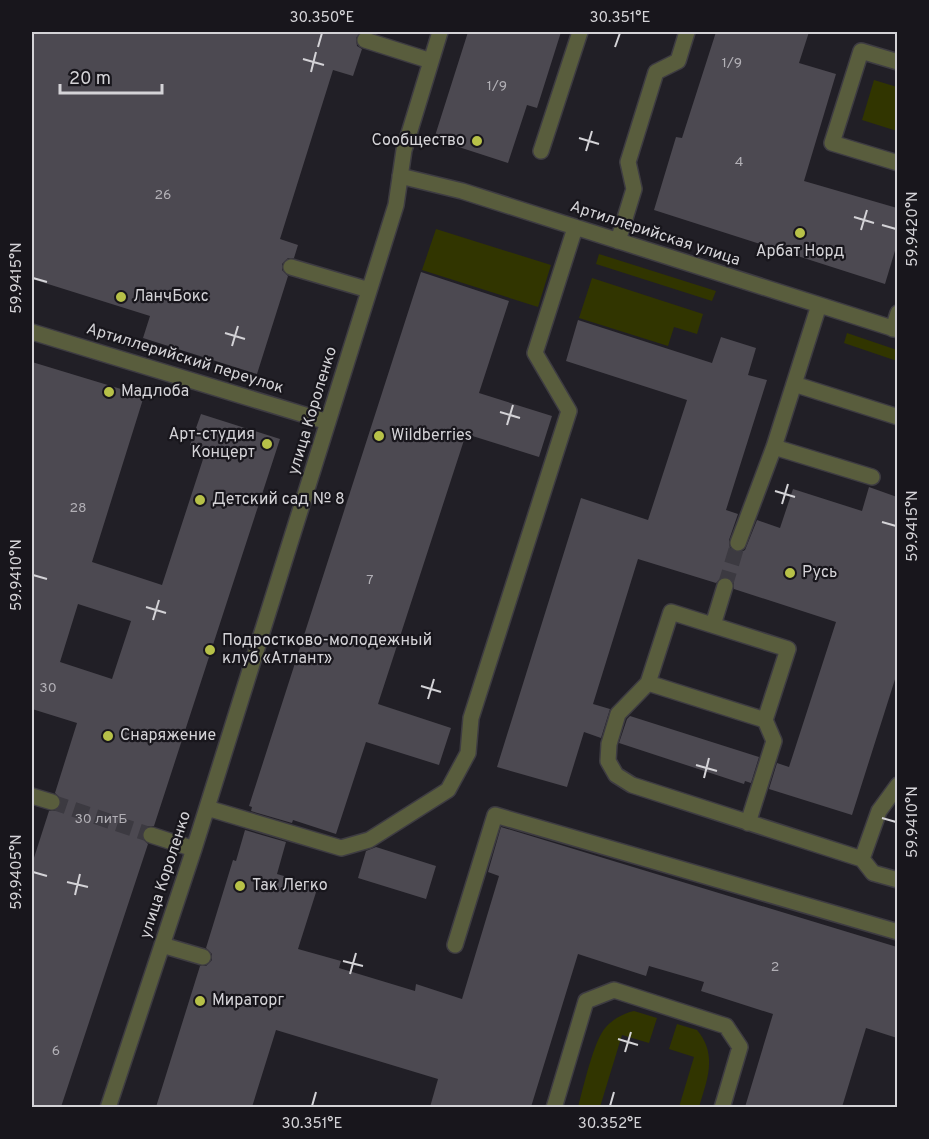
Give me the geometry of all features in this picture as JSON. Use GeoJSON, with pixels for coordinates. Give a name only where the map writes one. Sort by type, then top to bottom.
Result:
{"type":"FeatureCollection","features":[{"type":"Feature","properties":{"kind":"street","name":"улица Короленко"},"geometry":{"type":"LineString","coordinates":[[108,1107],[194,849],[396,205],[404,150],[440,32]]}},
{"type":"Feature","properties":{"kind":"street"},"geometry":{"type":"LineString","coordinates":[[541,151],[580,32]]}},
{"type":"Feature","properties":{"kind":"street"},"geometry":{"type":"LineString","coordinates":[[618,241],[634,189],[628,162],[656,72],[678,61],[687,32]]}},
{"type":"Feature","properties":{"kind":"street"},"geometry":{"type":"LineString","coordinates":[[365,40],[431,61]]}},
{"type":"Feature","properties":{"kind":"street"},"geometry":{"type":"LineString","coordinates":[[897,62],[861,51],[832,143],[897,164]]}},
{"type":"Feature","properties":{"kind":"street","name":"Артиллерийская улица"},"geometry":{"type":"LineString","coordinates":[[400,176],[462,191],[895,330]]}},
{"type":"Feature","properties":{"kind":"street"},"geometry":{"type":"LineString","coordinates":[[207,808],[341,848],[369,840],[448,790],[468,753],[471,718],[569,411],[535,353],[575,228]]}},
{"type":"Feature","properties":{"kind":"street"},"geometry":{"type":"LineString","coordinates":[[291,267],[369,290]]}},
{"type":"Feature","properties":{"kind":"street"},"geometry":{"type":"LineString","coordinates":[[738,543],[774,447],[819,305]]}},
{"type":"Feature","properties":{"kind":"street"},"geometry":{"type":"LineString","coordinates":[[895,330],[897,314]]}},
{"type":"Feature","properties":{"kind":"street","name":"Артиллерийский переулок"},"geometry":{"type":"LineString","coordinates":[[32,332],[328,422]]}},
{"type":"Feature","properties":{"kind":"street"},"geometry":{"type":"LineString","coordinates":[[794,384],[897,417]]}},
{"type":"Feature","properties":{"kind":"street"},"geometry":{"type":"LineString","coordinates":[[774,447],[872,477]]}},
{"type":"Feature","properties":{"kind":"street"},"geometry":{"type":"LineString","coordinates":[[713,625],[725,586]]}},
{"type":"Feature","properties":{"kind":"street"},"geometry":{"type":"LineString","coordinates":[[748,823],[774,741],[765,720],[788,649],[671,612],[648,683],[618,714],[609,744],[608,761],[616,776],[632,785],[748,823],[862,859],[873,873],[897,880]]}},
{"type":"Feature","properties":{"kind":"street"},"geometry":{"type":"LineString","coordinates":[[648,683],[765,720]]}},
{"type":"Feature","properties":{"kind":"street"},"geometry":{"type":"LineString","coordinates":[[862,859],[879,811],[897,785]]}},
{"type":"Feature","properties":{"kind":"street"},"geometry":{"type":"LineString","coordinates":[[32,796],[52,802]]}},
{"type":"Feature","properties":{"kind":"street"},"geometry":{"type":"LineString","coordinates":[[455,945],[495,815],[897,932]]}},
{"type":"Feature","properties":{"kind":"street"},"geometry":{"type":"LineString","coordinates":[[151,835],[194,849]]}},
{"type":"Feature","properties":{"kind":"street"},"geometry":{"type":"LineString","coordinates":[[162,945],[203,957]]}},
{"type":"Feature","properties":{"kind":"street"},"geometry":{"type":"LineString","coordinates":[[554,1107],[586,1001],[614,990],[726,1026],[740,1047],[722,1107]]}},
{"type":"Feature","properties":{"kind":"green space"},"geometry":{"type":"Polygon","coordinates":[[[874,80],[897,87],[897,131],[862,120],[874,80]]]}},
{"type":"Feature","properties":{"kind":"green space"},"geometry":{"type":"Polygon","coordinates":[[[436,229],[551,265],[538,307],[422,270],[436,229]]]}},
{"type":"Feature","properties":{"kind":"green space"},"geometry":{"type":"Polygon","coordinates":[[[599,254],[716,291],[712,301],[596,264],[599,254]]]}},
{"type":"Feature","properties":{"kind":"green space"},"geometry":{"type":"Polygon","coordinates":[[[592,278],[703,314],[697,334],[674,327],[668,346],[579,318],[592,278]]]}},
{"type":"Feature","properties":{"kind":"green space"},"geometry":{"type":"Polygon","coordinates":[[[847,333],[897,350],[897,361],[844,343],[847,333]]]}},
{"type":"Feature","properties":{"kind":"green space"},"geometry":{"type":"Polygon","coordinates":[[[634,1011],[657,1018],[649,1043],[622,1035],[600,1107],[578,1107],[589,1065],[602,1033],[615,1019],[634,1011]]]}},
{"type":"Feature","properties":{"kind":"green space"},"geometry":{"type":"Polygon","coordinates":[[[677,1024],[697,1030],[707,1049],[709,1068],[699,1107],[679,1107],[694,1057],[669,1049],[677,1024]]]}},
{"type":"Feature","properties":{"kind":"building"},"geometry":{"type":"Polygon","coordinates":[[[32,32],[361,32],[356,38],[357,46],[362,49],[353,76],[333,70],[280,239],[298,245],[294,258],[288,258],[282,264],[282,270],[288,276],[257,374],[143,338],[150,316],[32,279],[32,32]]]}},
{"type":"Feature","properties":{"kind":"building"},"geometry":{"type":"Polygon","coordinates":[[[468,32],[561,32],[537,108],[527,105],[508,163],[434,139],[468,32]]]}},
{"type":"Feature","properties":{"kind":"building"},"geometry":{"type":"Polygon","coordinates":[[[716,32],[809,32],[799,63],[836,74],[804,181],[897,208],[897,244],[885,284],[654,210],[676,137],[682,138],[716,32]]]}},
{"type":"Feature","properties":{"kind":"building"},"geometry":{"type":"Polygon","coordinates":[[[421,272],[509,301],[479,393],[552,416],[539,457],[466,434],[378,704],[451,728],[439,765],[366,742],[336,834],[293,820],[292,823],[251,811],[252,807],[249,806],[421,272]]]}},
{"type":"Feature","properties":{"kind":"building","name":"Русь"},"geometry":{"type":"Polygon","coordinates":[[[578,320],[712,363],[721,337],[756,348],[748,375],[767,380],[726,510],[738,514],[729,540],[730,549],[734,552],[739,553],[745,550],[757,520],[780,528],[793,489],[862,511],[869,487],[897,497],[897,673],[852,815],[769,789],[777,763],[789,767],[836,622],[734,589],[734,583],[728,577],[722,577],[716,583],[638,559],[593,704],[610,709],[601,738],[584,732],[567,787],[497,767],[581,498],[648,520],[687,400],[566,361],[578,320]]]}},
{"type":"Feature","properties":{"kind":"building"},"geometry":{"type":"Polygon","coordinates":[[[32,362],[144,396],[92,562],[162,585],[206,450],[190,445],[201,414],[280,439],[154,826],[148,826],[142,831],[142,838],[148,844],[61,1107],[32,1107],[32,864],[49,811],[55,811],[61,805],[61,799],[55,793],[77,723],[32,709],[32,362]],[[78,604],[60,662],[112,679],[131,621],[78,604]]]}},
{"type":"Feature","properties":{"kind":"building"},"geometry":{"type":"Polygon","coordinates":[[[630,716],[759,757],[751,783],[745,781],[744,784],[619,743],[630,716]]]}},
{"type":"Feature","properties":{"kind":"building"},"geometry":{"type":"Polygon","coordinates":[[[501,827],[897,947],[897,1038],[866,1028],[842,1107],[745,1107],[773,1014],[701,991],[704,982],[649,966],[646,976],[578,954],[531,1107],[430,1107],[438,1079],[276,1030],[252,1107],[156,1107],[200,966],[206,966],[212,960],[212,954],[206,948],[233,860],[236,861],[245,830],[286,842],[277,874],[318,886],[298,949],[341,961],[339,968],[415,991],[416,984],[462,999],[499,876],[488,872],[501,827]]]}},
{"type":"Feature","properties":{"kind":"building"},"geometry":{"type":"Polygon","coordinates":[[[376,847],[436,866],[426,899],[358,878],[366,851],[376,847]]]}},
{"type":"Feature","properties":{"kind":"tunnel"},"geometry":{"type":"LineString","coordinates":[[725,586],[738,543]]}},
{"type":"Feature","properties":{"kind":"tunnel"},"geometry":{"type":"LineString","coordinates":[[52,802],[151,835]]}},
{"type":"Feature","properties":{"kind":"place","name":"Сообщество"},"geometry":{"type":"Point","coordinates":[477,141]}},
{"type":"Feature","properties":{"kind":"place","name":"Арбат Норд"},"geometry":{"type":"Point","coordinates":[800,233]}},
{"type":"Feature","properties":{"kind":"place","name":"ЛанчБокс"},"geometry":{"type":"Point","coordinates":[121,297]}},
{"type":"Feature","properties":{"kind":"place","name":"Мадлоба"},"geometry":{"type":"Point","coordinates":[109,392]}},
{"type":"Feature","properties":{"kind":"place","name":"Wildberries"},"geometry":{"type":"Point","coordinates":[379,436]}},
{"type":"Feature","properties":{"kind":"place","name":"Арт-студия Концерт"},"geometry":{"type":"Point","coordinates":[267,444]}},
{"type":"Feature","properties":{"kind":"place","name":"Детский сад № 8"},"geometry":{"type":"Point","coordinates":[200,500]}},
{"type":"Feature","properties":{"kind":"place","name":"Русь"},"geometry":{"type":"Point","coordinates":[790,573]}},
{"type":"Feature","properties":{"kind":"place","name":"Подростково-молодежный клуб «Атлант»"},"geometry":{"type":"Point","coordinates":[210,650]}},
{"type":"Feature","properties":{"kind":"place","name":"Снаряжение"},"geometry":{"type":"Point","coordinates":[108,736]}},
{"type":"Feature","properties":{"kind":"place","name":"Так Легко"},"geometry":{"type":"Point","coordinates":[240,886]}},
{"type":"Feature","properties":{"kind":"place","name":"Мираторг"},"geometry":{"type":"Point","coordinates":[200,1001]}}]}
